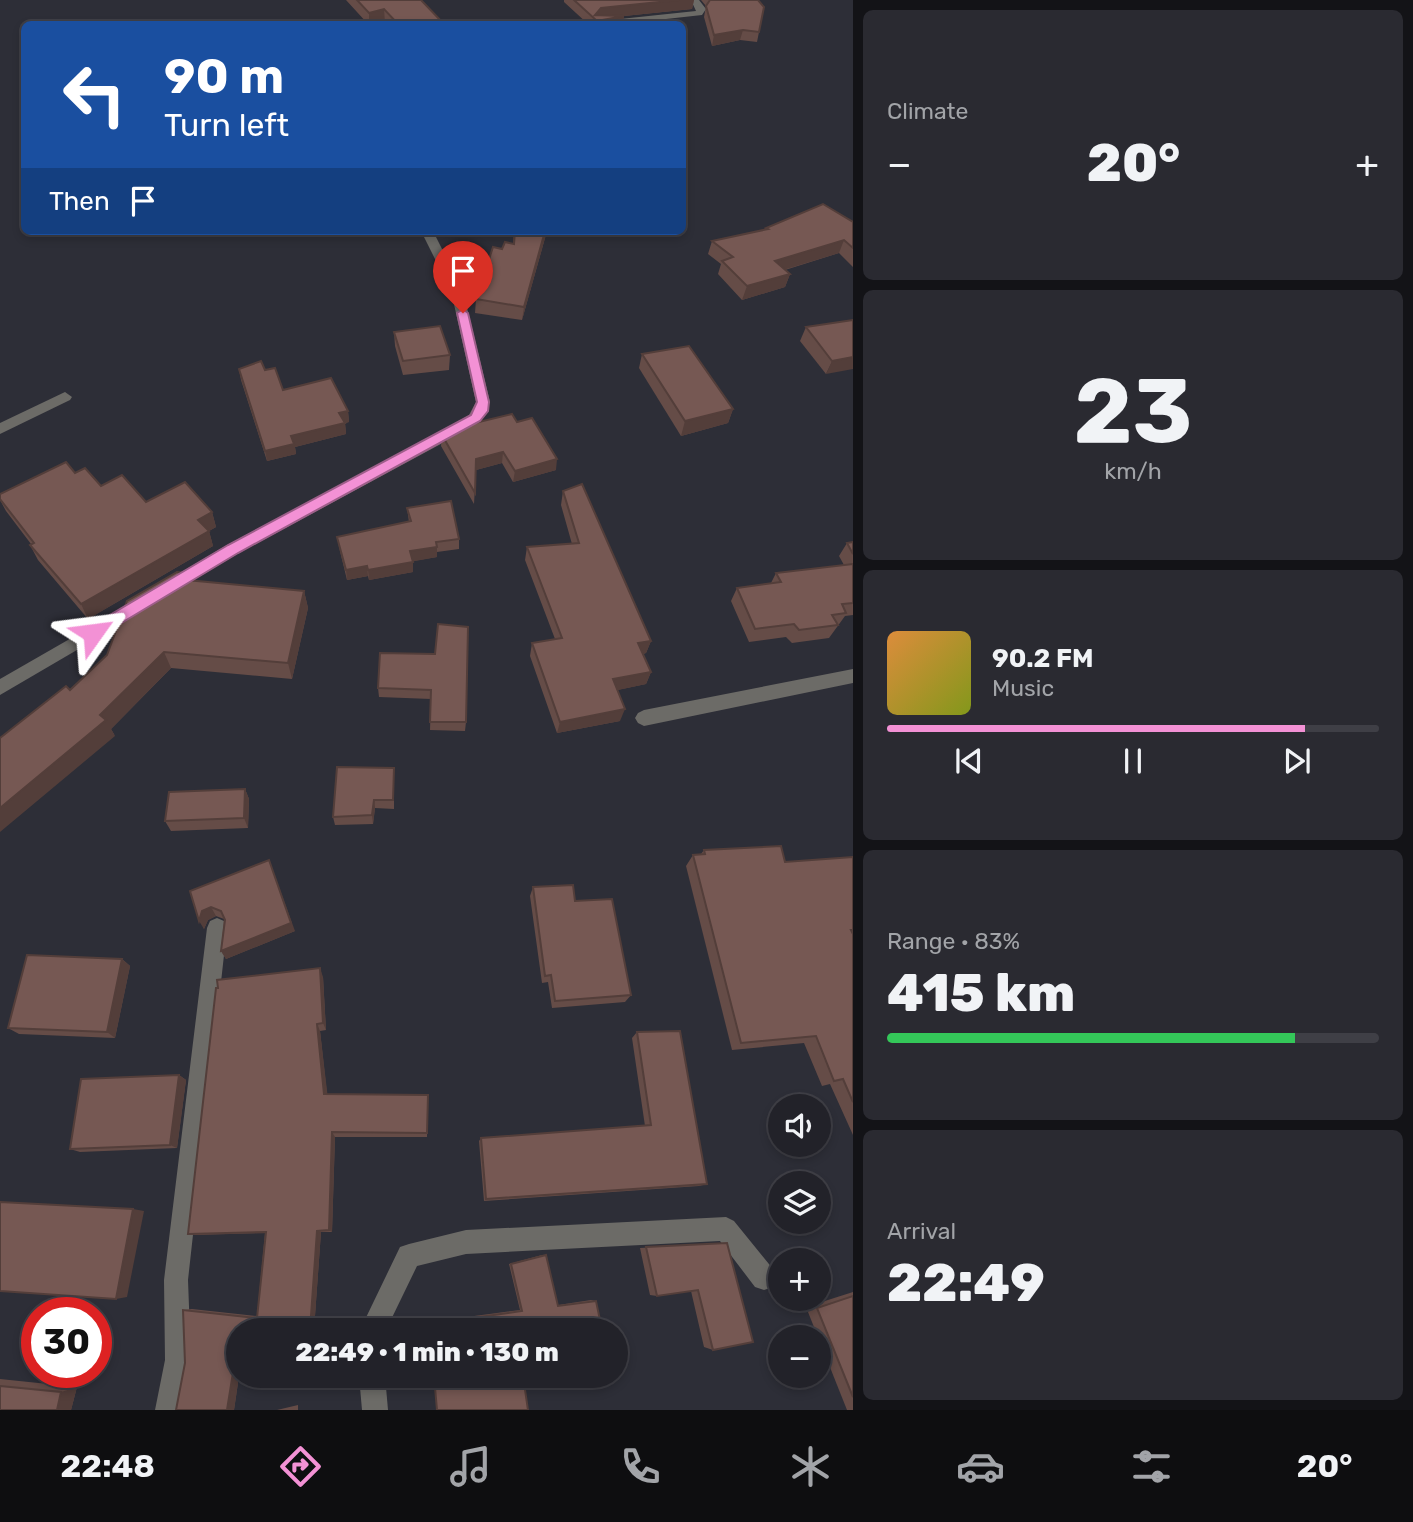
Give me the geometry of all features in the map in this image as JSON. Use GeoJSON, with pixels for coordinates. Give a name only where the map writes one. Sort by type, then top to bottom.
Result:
{"type":"FeatureCollection","features":[{"type":"Feature","properties":{"kind":"street"},"geometry":{"type":"LineString","coordinates":[[628,21],[699,13],[701,9],[695,0]]}},
{"type":"Feature","properties":{"kind":"street"},"geometry":{"type":"LineString","coordinates":[[0,688],[233,549],[476,418],[483,402],[457,291],[428,235]]}},
{"type":"Feature","properties":{"kind":"street"},"geometry":{"type":"LineString","coordinates":[[0,429],[65,397]]}},
{"type":"Feature","properties":{"kind":"street"},"geometry":{"type":"LineString","coordinates":[[643,718],[853,677]]}},
{"type":"Feature","properties":{"kind":"street"},"geometry":{"type":"LineString","coordinates":[[169,1410],[178,1360],[176,1280],[217,929]]}},
{"type":"Feature","properties":{"kind":"street"},"geometry":{"type":"LineString","coordinates":[[379,1318],[409,1256],[466,1242],[726,1229],[764,1278]]}},
{"type":"Feature","properties":{"kind":"street"},"geometry":{"type":"LineString","coordinates":[[373,1388],[375,1410]]}},
{"type":"Feature","properties":{"kind":"building"},"geometry":{"type":"Polygon","coordinates":[[[357,0],[421,0],[441,21],[395,21],[384,9],[369,13],[357,0]]]}},
{"type":"Feature","properties":{"kind":"building"},"geometry":{"type":"Polygon","coordinates":[[[574,0],[679,0],[601,8],[595,15],[624,16],[597,21],[574,0]]]}},
{"type":"Feature","properties":{"kind":"building"},"geometry":{"type":"Polygon","coordinates":[[[710,0],[758,0],[764,7],[759,32],[743,30],[714,35],[706,6],[710,0]]]}},
{"type":"Feature","properties":{"kind":"building"},"geometry":{"type":"Polygon","coordinates":[[[823,204],[853,222],[853,248],[844,240],[775,261],[790,274],[747,286],[722,261],[733,257],[712,241],[768,229],[766,228],[823,204]]]}},
{"type":"Feature","properties":{"kind":"building"},"geometry":{"type":"Polygon","coordinates":[[[515,235],[544,235],[524,307],[476,299],[493,247],[502,249],[505,242],[514,244],[515,235]]]}},
{"type":"Feature","properties":{"kind":"building"},"geometry":{"type":"Polygon","coordinates":[[[853,320],[853,357],[832,361],[806,327],[853,320]]]}},
{"type":"Feature","properties":{"kind":"building"},"geometry":{"type":"Polygon","coordinates":[[[440,326],[450,355],[403,361],[394,332],[440,326]]]}},
{"type":"Feature","properties":{"kind":"building"},"geometry":{"type":"Polygon","coordinates":[[[689,346],[733,409],[685,421],[642,354],[689,346]]]}},
{"type":"Feature","properties":{"kind":"building"},"geometry":{"type":"Polygon","coordinates":[[[261,361],[265,370],[275,368],[283,390],[331,378],[348,411],[339,413],[345,423],[291,436],[294,444],[265,451],[239,369],[261,361]]]}},
{"type":"Feature","properties":{"kind":"building"},"geometry":{"type":"Polygon","coordinates":[[[512,414],[517,422],[532,418],[557,459],[515,471],[503,452],[476,459],[475,493],[442,435],[454,428],[512,414]]]}},
{"type":"Feature","properties":{"kind":"building"},"geometry":{"type":"Polygon","coordinates":[[[66,462],[75,473],[85,468],[101,486],[122,475],[146,502],[185,482],[212,512],[198,520],[209,531],[81,604],[30,545],[34,543],[0,499],[0,494],[66,462]]]}},
{"type":"Feature","properties":{"kind":"building"},"geometry":{"type":"Polygon","coordinates":[[[582,484],[651,641],[638,643],[651,672],[613,679],[625,709],[560,722],[532,643],[562,638],[527,547],[579,543],[563,491],[582,484]]]}},
{"type":"Feature","properties":{"kind":"building"},"geometry":{"type":"Polygon","coordinates":[[[451,501],[459,539],[436,542],[437,547],[410,551],[413,562],[368,570],[367,566],[346,570],[337,537],[411,521],[407,508],[451,501]]]}},
{"type":"Feature","properties":{"kind":"building"},"geometry":{"type":"Polygon","coordinates":[[[853,542],[853,554],[847,543],[853,542]]]}},
{"type":"Feature","properties":{"kind":"building"},"geometry":{"type":"Polygon","coordinates":[[[853,564],[853,603],[842,604],[846,613],[832,615],[838,625],[799,630],[794,624],[755,629],[737,588],[781,582],[776,573],[853,564]]]}},
{"type":"Feature","properties":{"kind":"building"},"geometry":{"type":"Polygon","coordinates":[[[177,572],[189,573],[187,580],[304,591],[288,663],[164,652],[100,715],[106,720],[0,808],[0,738],[66,686],[70,690],[107,655],[127,601],[177,572]]]}},
{"type":"Feature","properties":{"kind":"building"},"geometry":{"type":"Polygon","coordinates":[[[438,624],[468,627],[466,722],[430,722],[431,690],[378,688],[380,653],[435,654],[438,624]]]}},
{"type":"Feature","properties":{"kind":"building"},"geometry":{"type":"Polygon","coordinates":[[[337,767],[394,768],[393,800],[374,800],[372,815],[333,817],[337,767]]]}},
{"type":"Feature","properties":{"kind":"building"},"geometry":{"type":"Polygon","coordinates":[[[245,789],[244,818],[165,821],[169,792],[245,789]]]}},
{"type":"Feature","properties":{"kind":"building"},"geometry":{"type":"Polygon","coordinates":[[[781,846],[785,862],[853,857],[853,1102],[843,1079],[834,1081],[816,1036],[741,1043],[693,855],[705,854],[704,850],[781,846]]]}},
{"type":"Feature","properties":{"kind":"building"},"geometry":{"type":"Polygon","coordinates":[[[269,860],[291,923],[221,951],[225,920],[221,911],[211,907],[202,911],[199,921],[190,891],[269,860]]]}},
{"type":"Feature","properties":{"kind":"building"},"geometry":{"type":"Polygon","coordinates":[[[573,885],[575,901],[612,899],[631,995],[555,1001],[551,975],[545,976],[533,887],[573,885]]]}},
{"type":"Feature","properties":{"kind":"building"},"geometry":{"type":"Polygon","coordinates":[[[27,955],[122,959],[107,1032],[8,1028],[27,955]]]}},
{"type":"Feature","properties":{"kind":"building"},"geometry":{"type":"Polygon","coordinates":[[[320,968],[323,1023],[317,1024],[324,1094],[428,1095],[427,1133],[332,1132],[329,1230],[317,1231],[311,1318],[257,1318],[266,1232],[188,1234],[217,980],[320,968]]]}},
{"type":"Feature","properties":{"kind":"building"},"geometry":{"type":"Polygon","coordinates":[[[680,1031],[707,1184],[486,1199],[481,1138],[651,1125],[637,1032],[680,1031]]]}},
{"type":"Feature","properties":{"kind":"building"},"geometry":{"type":"Polygon","coordinates":[[[179,1075],[170,1145],[70,1149],[81,1079],[179,1075]]]}},
{"type":"Feature","properties":{"kind":"building"},"geometry":{"type":"Polygon","coordinates":[[[0,1202],[133,1209],[116,1299],[0,1291],[0,1202]]]}},
{"type":"Feature","properties":{"kind":"building"},"geometry":{"type":"Polygon","coordinates":[[[727,1243],[753,1342],[713,1350],[698,1290],[657,1296],[646,1247],[727,1243]]]}},
{"type":"Feature","properties":{"kind":"building"},"geometry":{"type":"Polygon","coordinates":[[[546,1255],[558,1306],[596,1301],[600,1318],[472,1318],[522,1311],[511,1264],[546,1255]]]}},
{"type":"Feature","properties":{"kind":"building"},"geometry":{"type":"Polygon","coordinates":[[[853,1296],[853,1397],[831,1343],[831,1325],[824,1325],[818,1311],[831,1311],[831,1303],[853,1296]]]}},
{"type":"Feature","properties":{"kind":"building"},"geometry":{"type":"Polygon","coordinates":[[[183,1310],[257,1318],[226,1318],[226,1388],[231,1388],[227,1410],[176,1410],[185,1363],[183,1310]]]}},
{"type":"Feature","properties":{"kind":"building"},"geometry":{"type":"Polygon","coordinates":[[[0,1386],[61,1392],[57,1410],[0,1410],[0,1386]]]}},
{"type":"Feature","properties":{"kind":"building"},"geometry":{"type":"Polygon","coordinates":[[[435,1388],[525,1388],[528,1410],[437,1410],[435,1388]]]}},
{"type":"Feature","properties":{"kind":"route"},"geometry":{"type":"LineString","coordinates":[[93,633],[233,549],[476,418],[483,402],[463,313]]}}]}
